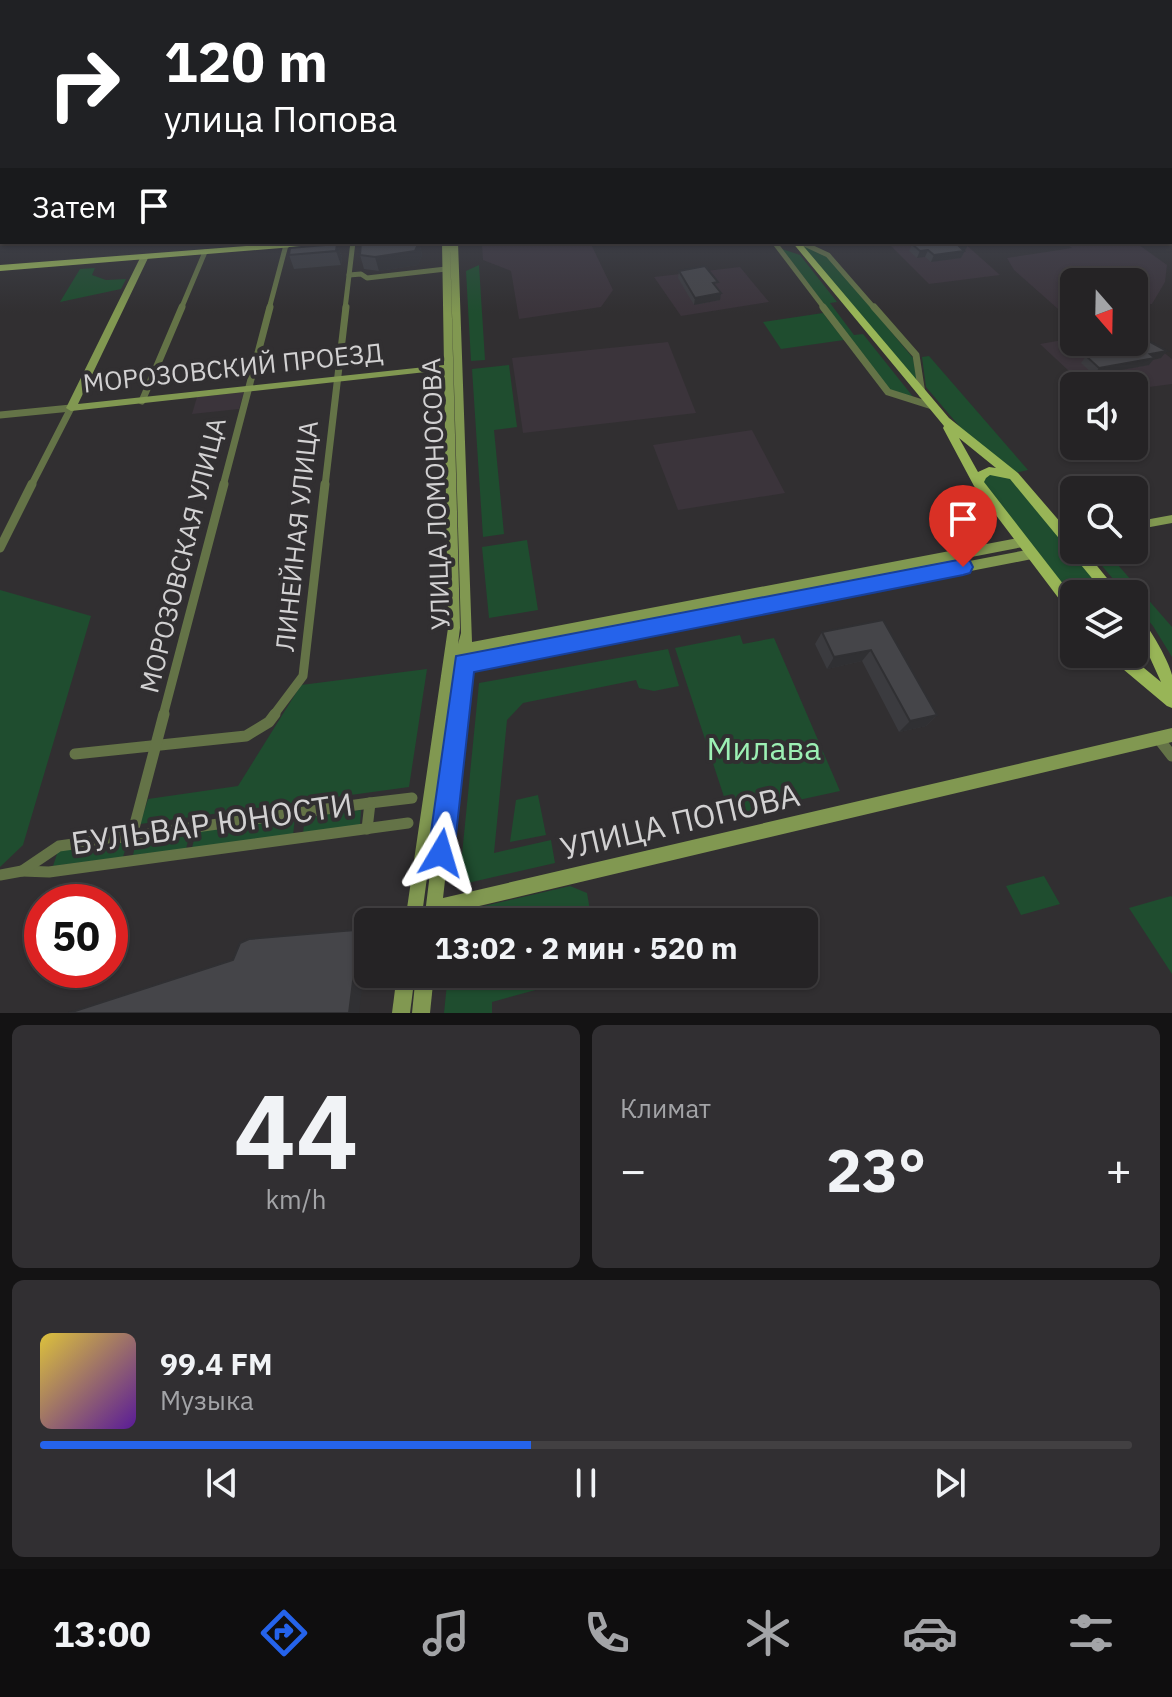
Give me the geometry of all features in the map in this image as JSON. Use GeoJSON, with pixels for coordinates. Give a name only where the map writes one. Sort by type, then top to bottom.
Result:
{"type":"FeatureCollection","features":[{"type":"Feature","properties":{"kind":"main road"},"geometry":{"type":"LineString","coordinates":[[0,268],[300,244]]}},
{"type":"Feature","properties":{"kind":"main road"},"geometry":{"type":"LineString","coordinates":[[800,244],[945,421],[1014,476],[1060,528]]}},
{"type":"Feature","properties":{"kind":"main road"},"geometry":{"type":"LineString","coordinates":[[945,421],[978,483],[1060,590]]}},
{"type":"Feature","properties":{"kind":"main road"},"geometry":{"type":"LineString","coordinates":[[978,483],[981,475],[989,471],[1014,476]]}},
{"type":"Feature","properties":{"kind":"main road"},"geometry":{"type":"LineString","coordinates":[[1089,564],[1102,580]]}},
{"type":"Feature","properties":{"kind":"main road"},"geometry":{"type":"LineString","coordinates":[[1148,643],[1172,691]]}},
{"type":"Feature","properties":{"kind":"main road"},"geometry":{"type":"LineString","coordinates":[[1133,668],[1172,701]]}},
{"type":"Feature","properties":{"kind":"street","name":"ЛИНЕЙНАЯ УЛИЦА"},"geometry":{"type":"LineString","coordinates":[[75,754],[246,736],[269,722],[303,676],[353,244]]}},
{"type":"Feature","properties":{"kind":"street"},"geometry":{"type":"LineString","coordinates":[[436,244],[450,256],[460,244]]}},
{"type":"Feature","properties":{"kind":"street","name":"УЛИЦА ЛОМОНОСОВА"},"geometry":{"type":"LineString","coordinates":[[434,908],[457,658],[454,613],[458,514],[450,256],[447,244]]}},
{"type":"Feature","properties":{"kind":"street","name":"УЛИЦА ЛОМОНОСОВА"},"geometry":{"type":"LineString","coordinates":[[453,244],[446,269],[452,306],[448,367],[458,514]]}},
{"type":"Feature","properties":{"kind":"street"},"geometry":{"type":"LineString","coordinates":[[776,244],[888,392],[932,406]]}},
{"type":"Feature","properties":{"kind":"street"},"geometry":{"type":"LineString","coordinates":[[803,244],[828,255],[916,355],[922,394]]}},
{"type":"Feature","properties":{"kind":"street","name":"МОРОЗОВСКАЯ УЛИЦА"},"geometry":{"type":"LineString","coordinates":[[134,828],[286,245]]}},
{"type":"Feature","properties":{"kind":"street"},"geometry":{"type":"LineString","coordinates":[[142,401],[205,252]]}},
{"type":"Feature","properties":{"kind":"street"},"geometry":{"type":"LineString","coordinates":[[0,548],[145,256]]}},
{"type":"Feature","properties":{"kind":"street"},"geometry":{"type":"LineString","coordinates":[[349,275],[361,274],[367,278],[446,269]]}},
{"type":"Feature","properties":{"kind":"street","name":"МОРОЗОВСКИЙ ПРОЕЗД"},"geometry":{"type":"LineString","coordinates":[[71,408],[448,367]]}},
{"type":"Feature","properties":{"kind":"street"},"geometry":{"type":"LineString","coordinates":[[0,415],[71,408]]}},
{"type":"Feature","properties":{"kind":"street"},"geometry":{"type":"LineString","coordinates":[[1148,523],[1172,519]]}},
{"type":"Feature","properties":{"kind":"street"},"geometry":{"type":"LineString","coordinates":[[457,658],[1028,548]]}},
{"type":"Feature","properties":{"kind":"street","name":"УЛИЦА ЛОМОНОСОВА"},"geometry":{"type":"LineString","coordinates":[[415,908],[457,658]]}},
{"type":"Feature","properties":{"kind":"street"},"geometry":{"type":"LineString","coordinates":[[1165,737],[1172,756]]}},
{"type":"Feature","properties":{"kind":"street","name":"УЛИЦА ПОПОВА"},"geometry":{"type":"LineString","coordinates":[[462,908],[1165,737]]}},
{"type":"Feature","properties":{"kind":"street"},"geometry":{"type":"LineString","coordinates":[[0,875],[22,871],[59,846],[412,798]]}},
{"type":"Feature","properties":{"kind":"street"},"geometry":{"type":"LineString","coordinates":[[367,829],[370,803]]}},
{"type":"Feature","properties":{"kind":"street","name":"БУЛЬВАР ЮНОСТИ"},"geometry":{"type":"LineString","coordinates":[[22,871],[49,872],[408,823]]}},
{"type":"Feature","properties":{"kind":"street"},"geometry":{"type":"LineString","coordinates":[[401,1013],[404,988]]}},
{"type":"Feature","properties":{"kind":"street"},"geometry":{"type":"LineString","coordinates":[[421,1013],[424,988]]}},
{"type":"Feature","properties":{"kind":"shaded area"},"geometry":{"type":"Polygon","coordinates":[[[591,244],[613,290],[601,307],[519,319],[511,271],[483,260],[482,246],[591,244]]]}},
{"type":"Feature","properties":{"kind":"shaded area"},"geometry":{"type":"Polygon","coordinates":[[[889,244],[965,244],[1000,275],[929,284],[889,244]]]}},
{"type":"Feature","properties":{"kind":"shaded area"},"geometry":{"type":"Polygon","coordinates":[[[1067,244],[1138,244],[1167,265],[1165,282],[1152,304],[1148,304],[1148,268],[1060,268],[1060,311],[1014,270],[1007,258],[1072,248],[1067,244]]]}},
{"type":"Feature","properties":{"kind":"shaded area"},"geometry":{"type":"Polygon","coordinates":[[[740,267],[769,302],[681,316],[654,277],[740,267]]]}},
{"type":"Feature","properties":{"kind":"shaded area"},"geometry":{"type":"Polygon","coordinates":[[[1060,340],[1060,356],[1148,356],[1148,340],[1172,359],[1172,384],[1148,387],[1148,372],[1070,372],[1040,344],[1060,340]]]}},
{"type":"Feature","properties":{"kind":"shaded area"},"geometry":{"type":"Polygon","coordinates":[[[668,342],[696,413],[523,433],[512,358],[668,342]]]}},
{"type":"Feature","properties":{"kind":"shaded area"},"geometry":{"type":"Polygon","coordinates":[[[244,392],[239,409],[192,414],[197,397],[244,392]]]}},
{"type":"Feature","properties":{"kind":"shaded area"},"geometry":{"type":"Polygon","coordinates":[[[752,430],[785,493],[678,510],[653,445],[752,430]]]}},
{"type":"Feature","properties":{"kind":"green space"},"geometry":{"type":"Polygon","coordinates":[[[802,245],[828,256],[913,358],[917,381],[802,245]]]}},
{"type":"Feature","properties":{"kind":"green space"},"geometry":{"type":"Polygon","coordinates":[[[782,249],[800,255],[837,302],[830,303],[854,335],[863,334],[914,398],[890,391],[782,249]]]}},
{"type":"Feature","properties":{"kind":"green space"},"geometry":{"type":"Polygon","coordinates":[[[479,265],[485,360],[471,361],[466,271],[479,265]]]}},
{"type":"Feature","properties":{"kind":"green space"},"geometry":{"type":"Polygon","coordinates":[[[95,268],[92,275],[106,280],[126,279],[121,289],[60,302],[80,269],[95,268]]]}},
{"type":"Feature","properties":{"kind":"green space"},"geometry":{"type":"Polygon","coordinates":[[[823,313],[844,340],[781,349],[763,322],[823,313]]]}},
{"type":"Feature","properties":{"kind":"green space"},"geometry":{"type":"Polygon","coordinates":[[[929,356],[1028,470],[1015,473],[971,440],[926,387],[922,357],[929,356]]]}},
{"type":"Feature","properties":{"kind":"green space"},"geometry":{"type":"Polygon","coordinates":[[[509,365],[517,427],[494,430],[504,534],[483,537],[472,369],[509,365]]]}},
{"type":"Feature","properties":{"kind":"green space"},"geometry":{"type":"Polygon","coordinates":[[[991,474],[1010,478],[1060,537],[1060,564],[1083,564],[1097,580],[1060,580],[1060,583],[983,485],[983,479],[991,474]]]}},
{"type":"Feature","properties":{"kind":"green space"},"geometry":{"type":"Polygon","coordinates":[[[527,540],[538,610],[489,618],[482,547],[527,540]]]}},
{"type":"Feature","properties":{"kind":"green space"},"geometry":{"type":"Polygon","coordinates":[[[1100,564],[1117,564],[1131,580],[1114,580],[1100,564]]]}},
{"type":"Feature","properties":{"kind":"green space"},"geometry":{"type":"Polygon","coordinates":[[[0,590],[91,616],[23,845],[0,867],[0,590]]]}},
{"type":"Feature","properties":{"kind":"green space"},"geometry":{"type":"Polygon","coordinates":[[[1148,599],[1172,627],[1172,657],[1148,620],[1148,599]]]}},
{"type":"Feature","properties":{"kind":"green space","name":"Милава"},"geometry":{"type":"Polygon","coordinates":[[[740,635],[743,644],[774,638],[840,791],[730,815],[675,648],[740,635]]]}},
{"type":"Feature","properties":{"kind":"green space"},"geometry":{"type":"Polygon","coordinates":[[[668,649],[679,686],[654,691],[639,688],[636,680],[523,703],[507,720],[494,853],[551,840],[555,863],[459,885],[479,683],[668,649]]]}},
{"type":"Feature","properties":{"kind":"green space"},"geometry":{"type":"Polygon","coordinates":[[[427,669],[409,787],[140,824],[148,799],[238,786],[301,685],[427,669]]]}},
{"type":"Feature","properties":{"kind":"green space"},"geometry":{"type":"Polygon","coordinates":[[[538,795],[546,835],[510,842],[516,800],[538,795]]]}},
{"type":"Feature","properties":{"kind":"green space"},"geometry":{"type":"Polygon","coordinates":[[[361,810],[360,825],[303,833],[305,817],[361,810]]]}},
{"type":"Feature","properties":{"kind":"green space"},"geometry":{"type":"Polygon","coordinates":[[[295,818],[293,835],[192,848],[196,831],[295,818]]]}},
{"type":"Feature","properties":{"kind":"green space"},"geometry":{"type":"Polygon","coordinates":[[[190,832],[186,849],[133,855],[137,838],[190,832]]]}},
{"type":"Feature","properties":{"kind":"green space"},"geometry":{"type":"Polygon","coordinates":[[[128,840],[123,857],[53,866],[59,848],[128,840]]]}},
{"type":"Feature","properties":{"kind":"green space"},"geometry":{"type":"Polygon","coordinates":[[[1044,876],[1060,904],[1021,915],[1006,886],[1044,876]]]}},
{"type":"Feature","properties":{"kind":"green space"},"geometry":{"type":"Polygon","coordinates":[[[570,886],[587,893],[590,908],[475,908],[570,886]]]}},
{"type":"Feature","properties":{"kind":"green space"},"geometry":{"type":"Polygon","coordinates":[[[1172,897],[1172,974],[1129,908],[1172,897]]]}},
{"type":"Feature","properties":{"kind":"green space"},"geometry":{"type":"Polygon","coordinates":[[[447,988],[543,988],[492,1002],[492,1013],[444,1013],[447,988]]]}},
{"type":"Feature","properties":{"kind":"building"},"geometry":{"type":"Polygon","coordinates":[[[337,244],[336,251],[289,255],[290,248],[337,244]]]}},
{"type":"Feature","properties":{"kind":"building"},"geometry":{"type":"Polygon","coordinates":[[[361,244],[418,244],[415,251],[375,257],[360,255],[361,244]]]}},
{"type":"Feature","properties":{"kind":"building"},"geometry":{"type":"Polygon","coordinates":[[[912,244],[968,245],[959,246],[964,251],[934,255],[928,250],[920,251],[912,244]]]}},
{"type":"Feature","properties":{"kind":"building"},"geometry":{"type":"Polygon","coordinates":[[[705,266],[718,282],[713,283],[721,293],[695,298],[679,271],[705,266]]]}},
{"type":"Feature","properties":{"kind":"building"},"geometry":{"type":"Polygon","coordinates":[[[1148,341],[1167,351],[1150,354],[1155,358],[1099,368],[1086,356],[1148,356],[1148,341]]]}},
{"type":"Feature","properties":{"kind":"building"},"geometry":{"type":"Polygon","coordinates":[[[883,620],[937,715],[910,721],[871,650],[834,657],[822,632],[883,620]]]}},
{"type":"Feature","properties":{"kind":"building"},"geometry":{"type":"Polygon","coordinates":[[[354,930],[354,973],[349,1013],[69,1013],[233,960],[240,943],[249,939],[354,930]]]}},
{"type":"Feature","properties":{"kind":"route"},"geometry":{"type":"LineString","coordinates":[[441,853],[464,664],[963,567]]}}]}
